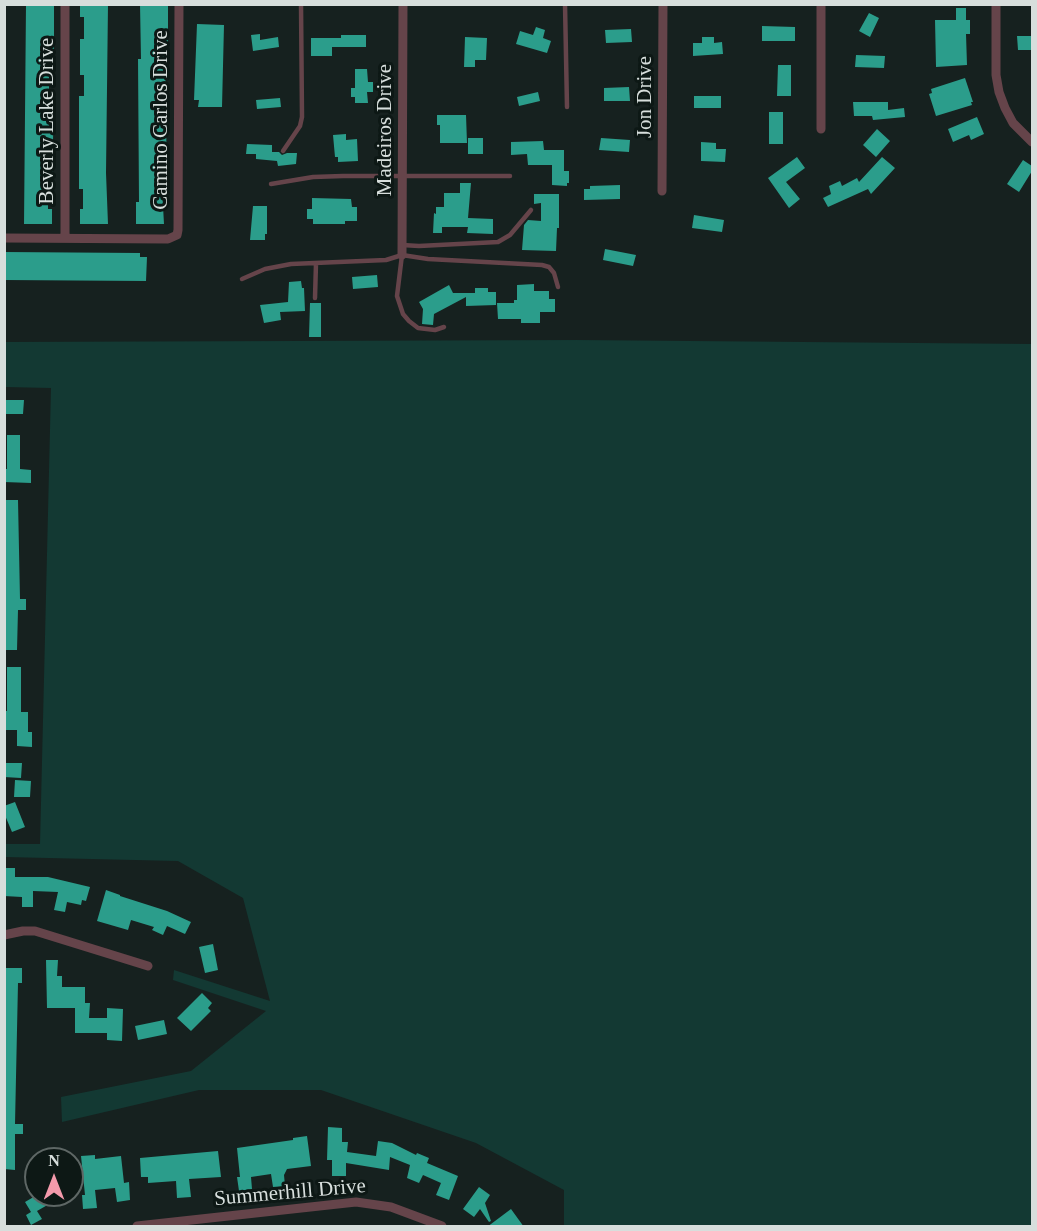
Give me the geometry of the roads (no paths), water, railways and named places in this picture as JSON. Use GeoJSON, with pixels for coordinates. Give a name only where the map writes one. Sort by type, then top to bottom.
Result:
{"type":"FeatureCollection","features":[{"type":"Feature","properties":{"kind":"street","name":"Beverly Lake Drive"},"geometry":{"type":"LineString","coordinates":[[65,4],[65,238]]}},
{"type":"Feature","properties":{"kind":"street","name":"Camino Carlos Drive"},"geometry":{"type":"LineString","coordinates":[[65,238],[168,238],[177,235],[179,4]]}},
{"type":"Feature","properties":{"kind":"street","name":"Madeiros Drive"},"geometry":{"type":"LineString","coordinates":[[402,255],[403,4]]}},
{"type":"Feature","properties":{"kind":"street","name":"Jon Drive"},"geometry":{"type":"LineString","coordinates":[[662,190],[663,4]]}},
{"type":"Feature","properties":{"kind":"street"},"geometry":{"type":"LineString","coordinates":[[821,4],[821,129]]}},
{"type":"Feature","properties":{"kind":"street"},"geometry":{"type":"LineString","coordinates":[[996,4],[996,75],[999,92],[1013,123],[1032,142]]}},
{"type":"Feature","properties":{"kind":"street"},"geometry":{"type":"LineString","coordinates":[[4,238],[65,238]]}},
{"type":"Feature","properties":{"kind":"street"},"geometry":{"type":"LineString","coordinates":[[4,935],[23,931],[35,932],[148,966]]}},
{"type":"Feature","properties":{"kind":"street","name":"Summerhill Drive"},"geometry":{"type":"LineString","coordinates":[[137,1227],[199,1223],[356,1202],[391,1207],[442,1227]]}},
{"type":"Feature","properties":{"kind":"lane"},"geometry":{"type":"LineString","coordinates":[[284,151],[300,126],[302,117],[301,4]]}},
{"type":"Feature","properties":{"kind":"lane"},"geometry":{"type":"LineString","coordinates":[[565,4],[567,107]]}},
{"type":"Feature","properties":{"kind":"lane"},"geometry":{"type":"LineString","coordinates":[[271,184],[314,177],[510,176]]}},
{"type":"Feature","properties":{"kind":"lane"},"geometry":{"type":"LineString","coordinates":[[402,244],[419,246],[498,242],[510,235],[531,210]]}},
{"type":"Feature","properties":{"kind":"lane"},"geometry":{"type":"LineString","coordinates":[[402,255],[397,296],[403,314],[418,328],[435,330],[444,327]]}},
{"type":"Feature","properties":{"kind":"lane"},"geometry":{"type":"LineString","coordinates":[[242,279],[278,266],[315,262],[386,260],[402,255],[428,259],[542,265],[549,267],[554,273],[558,286]]}},
{"type":"Feature","properties":{"kind":"lane"},"geometry":{"type":"LineString","coordinates":[[315,262],[315,298]]}}]}
